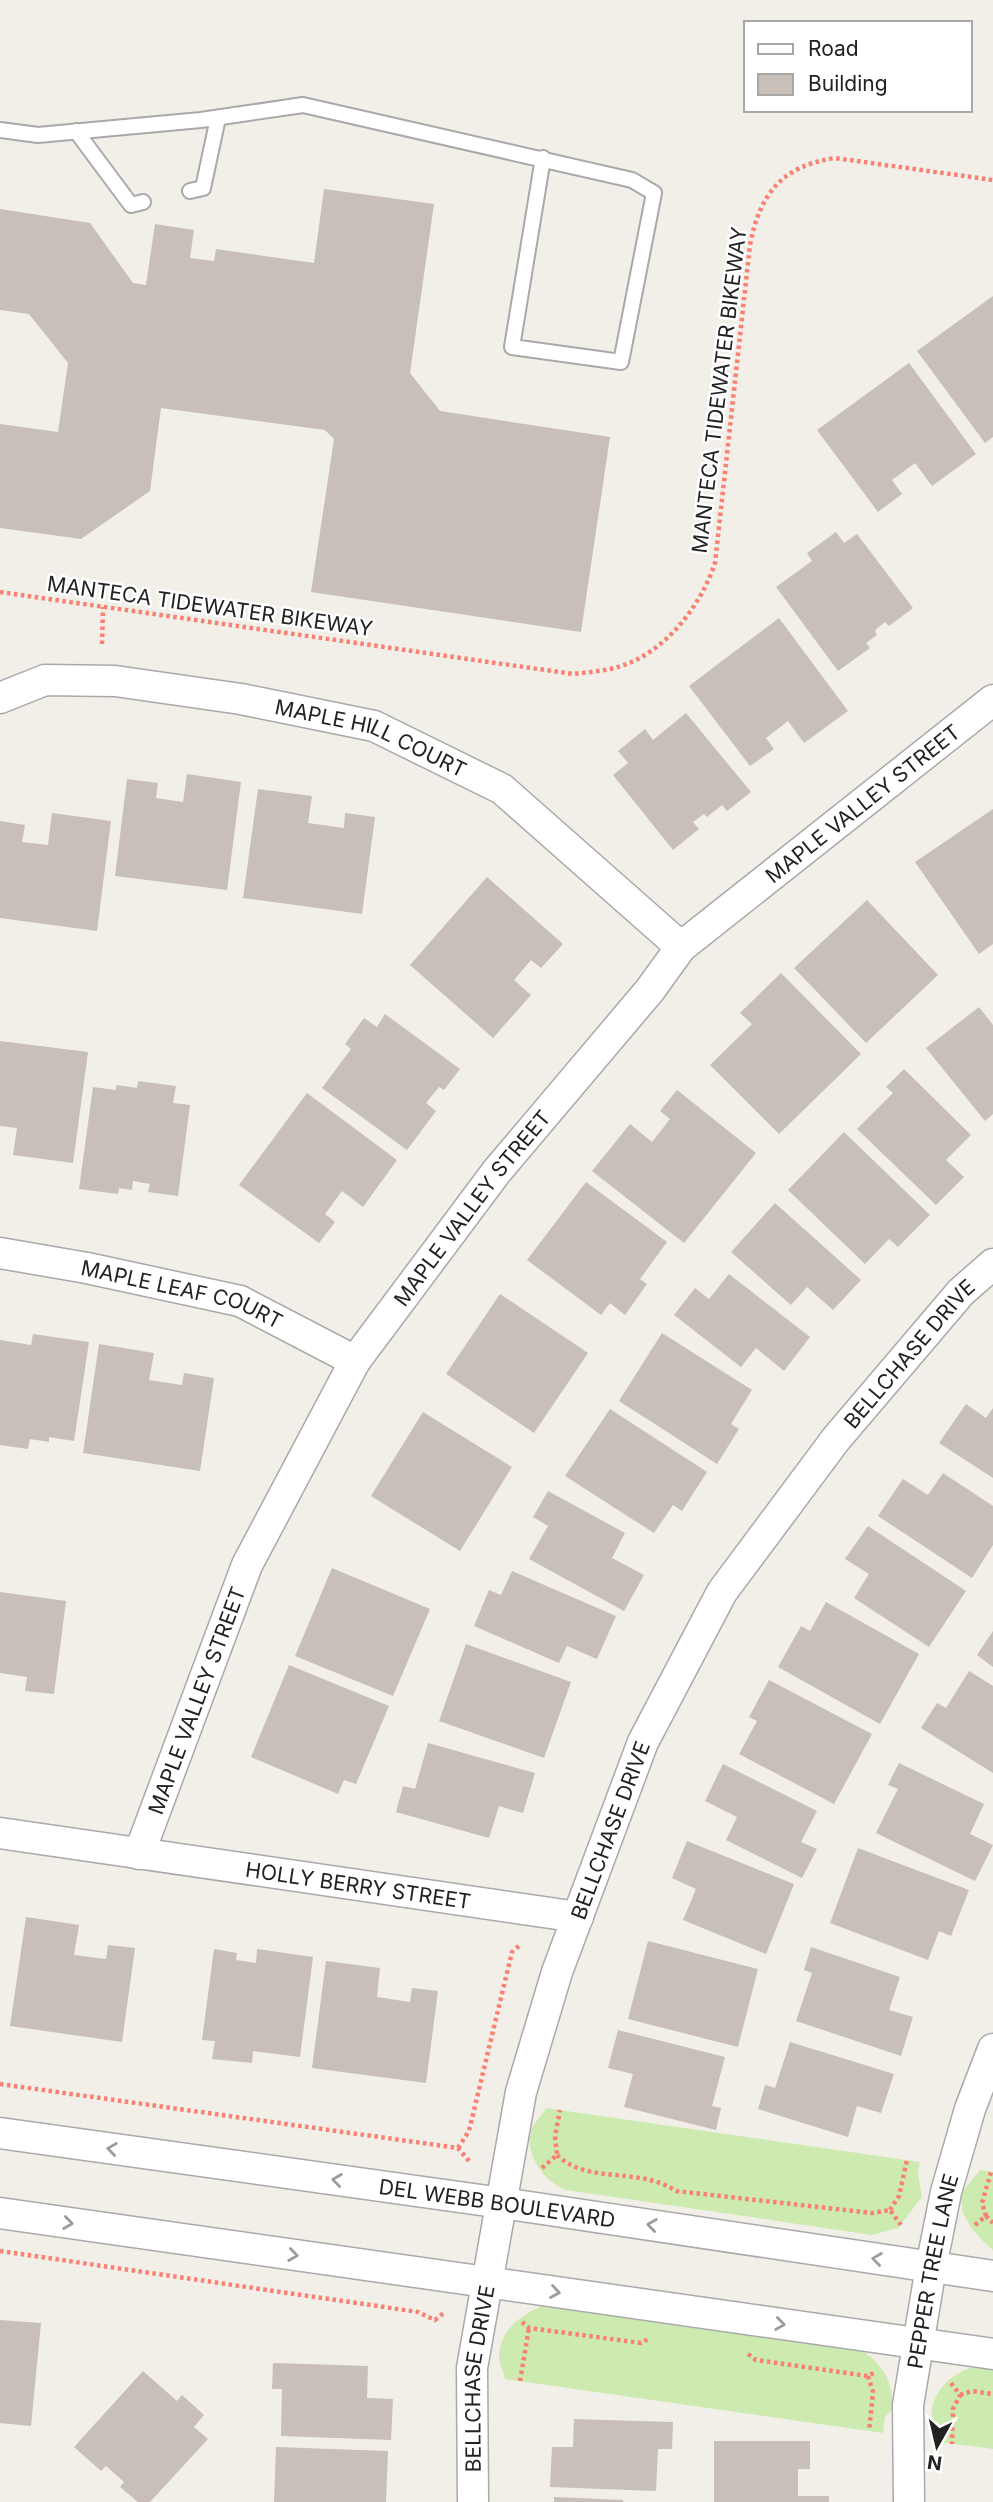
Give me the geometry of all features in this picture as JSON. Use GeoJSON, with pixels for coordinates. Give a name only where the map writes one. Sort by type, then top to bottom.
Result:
{"type":"FeatureCollection","features":[{"type":"Feature","properties":{"kind":"street","name":"MAPLE HILL COURT"},"geometry":{"type":"LineString","coordinates":[[0,698],[45,680],[115,681],[241,699],[374,726],[502,789],[681,947]]}},
{"type":"Feature","properties":{"kind":"street","name":"MAPLE VALLEY STREET"},"geometry":{"type":"LineString","coordinates":[[139,1854],[247,1565],[355,1361],[497,1171],[650,990],[681,947],[993,701]]}},
{"type":"Feature","properties":{"kind":"street","name":"MAPLE LEAF COURT"},"geometry":{"type":"LineString","coordinates":[[0,1253],[87,1268],[240,1301],[355,1361]]}},
{"type":"Feature","properties":{"kind":"street","name":"BELLCHASE DRIVE"},"geometry":{"type":"LineString","coordinates":[[473,2502],[472,2368],[521,2092],[557,1972],[643,1742],[722,1592],[836,1439],[961,1292],[993,1264]]}},
{"type":"Feature","properties":{"kind":"street","name":"HOLLY BERRY STREET"},"geometry":{"type":"LineString","coordinates":[[0,1833],[578,1917]]}},
{"type":"Feature","properties":{"kind":"street","name":"PEPPER TREE LANE"},"geometry":{"type":"LineString","coordinates":[[909,2502],[908,2405],[930,2267],[946,2192],[970,2109],[993,2049]]}},
{"type":"Feature","properties":{"kind":"street","name":"DEL WEBB BOULEVARD"},"geometry":{"type":"LineString","coordinates":[[0,2133],[502,2203],[993,2276]]}},
{"type":"Feature","properties":{"kind":"street"},"geometry":{"type":"LineString","coordinates":[[0,2213],[993,2354]]}},
{"type":"Feature","properties":{"kind":"lane"},"geometry":{"type":"LineString","coordinates":[[0,130],[38,135],[218,118],[303,105],[543,158],[632,180],[654,193],[621,362],[512,347],[543,158]]}},
{"type":"Feature","properties":{"kind":"lane"},"geometry":{"type":"LineString","coordinates":[[190,191],[203,188],[218,118]]}},
{"type":"Feature","properties":{"kind":"lane"},"geometry":{"type":"LineString","coordinates":[[76,131],[131,205],[143,202]]}},
{"type":"Feature","properties":{"kind":"path","name":"MANTECA TIDEWATER BIKEWAY"},"geometry":{"type":"LineString","coordinates":[[0,592],[573,674],[624,665],[650,652],[674,630],[699,598],[715,563],[750,244],[754,221],[770,190],[796,169],[814,161],[835,158],[993,180]]}},
{"type":"Feature","properties":{"kind":"path"},"geometry":{"type":"LineString","coordinates":[[102,644],[103,607]]}},
{"type":"Feature","properties":{"kind":"path"},"geometry":{"type":"LineString","coordinates":[[458,2148],[469,2131],[512,1952],[520,1945]]}},
{"type":"Feature","properties":{"kind":"path"},"geometry":{"type":"LineString","coordinates":[[0,2084],[458,2148],[468,2161]]}},
{"type":"Feature","properties":{"kind":"path"},"geometry":{"type":"LineString","coordinates":[[561,2110],[555,2136],[557,2155],[571,2169],[659,2180],[676,2191],[872,2213],[890,2210],[899,2196],[907,2160]]}},
{"type":"Feature","properties":{"kind":"path"},"geometry":{"type":"LineString","coordinates":[[540,2170],[557,2155]]}},
{"type":"Feature","properties":{"kind":"path"},"geometry":{"type":"LineString","coordinates":[[991,2172],[982,2203],[986,2216],[993,2223]]}},
{"type":"Feature","properties":{"kind":"path"},"geometry":{"type":"LineString","coordinates":[[890,2210],[901,2225]]}},
{"type":"Feature","properties":{"kind":"path"},"geometry":{"type":"LineString","coordinates":[[972,2227],[986,2216]]}},
{"type":"Feature","properties":{"kind":"path"},"geometry":{"type":"LineString","coordinates":[[0,2251],[418,2312],[435,2320],[450,2308]]}},
{"type":"Feature","properties":{"kind":"path"},"geometry":{"type":"LineString","coordinates":[[520,2381],[529,2329]]}},
{"type":"Feature","properties":{"kind":"path"},"geometry":{"type":"LineString","coordinates":[[869,2376],[873,2392],[869,2431]]}},
{"type":"Feature","properties":{"kind":"path"},"geometry":{"type":"LineString","coordinates":[[949,2379],[960,2395]]}},
{"type":"Feature","properties":{"kind":"path"},"geometry":{"type":"LineString","coordinates":[[953,2444],[953,2409],[960,2395],[972,2391],[993,2394]]}},
{"type":"Feature","properties":{"kind":"green space"},"geometry":{"type":"Polygon","coordinates":[[[546,2108],[920,2162],[918,2173],[922,2197],[898,2228],[872,2235],[566,2190],[543,2173],[532,2155],[530,2136],[533,2126],[546,2108]]]}},
{"type":"Feature","properties":{"kind":"green space"},"geometry":{"type":"Polygon","coordinates":[[[980,2170],[993,2172],[993,2250],[969,2225],[962,2209],[964,2190],[980,2170]]]}},
{"type":"Feature","properties":{"kind":"green space"},"geometry":{"type":"Polygon","coordinates":[[[542,2306],[862,2351],[876,2362],[889,2382],[893,2408],[885,2417],[883,2433],[505,2379],[499,2357],[503,2339],[519,2319],[542,2306]]]}},
{"type":"Feature","properties":{"kind":"green space"},"geometry":{"type":"Polygon","coordinates":[[[970,2368],[993,2369],[993,2449],[938,2442],[933,2425],[932,2411],[937,2394],[948,2381],[970,2368]]]}},
{"type":"Feature","properties":{"kind":"building"},"geometry":{"type":"Polygon","coordinates":[[[324,189],[434,204],[410,373],[440,411],[610,437],[581,632],[311,592],[334,439],[325,430],[161,408],[150,491],[81,539],[0,528],[0,424],[58,432],[68,363],[29,314],[0,310],[0,209],[90,223],[133,283],[146,285],[155,224],[194,230],[190,258],[214,261],[216,249],[314,263],[324,189]]]}},
{"type":"Feature","properties":{"kind":"building"},"geometry":{"type":"Polygon","coordinates":[[[993,296],[993,437],[985,443],[917,351],[993,296]]]}},
{"type":"Feature","properties":{"kind":"building"},"geometry":{"type":"Polygon","coordinates":[[[909,363],[976,454],[932,486],[915,463],[892,480],[902,494],[878,512],[817,430],[909,363]]]}},
{"type":"Feature","properties":{"kind":"building"},"geometry":{"type":"Polygon","coordinates":[[[836,532],[844,543],[857,534],[913,608],[889,626],[885,622],[875,630],[877,635],[866,643],[870,648],[838,671],[776,587],[812,561],[807,553],[836,532]]]}},
{"type":"Feature","properties":{"kind":"building"},"geometry":{"type":"Polygon","coordinates":[[[779,618],[848,711],[804,743],[788,721],[766,738],[774,749],[750,766],[689,686],[779,618]]]}},
{"type":"Feature","properties":{"kind":"building"},"geometry":{"type":"Polygon","coordinates":[[[686,713],[751,792],[727,811],[722,805],[707,817],[704,814],[693,822],[699,829],[673,850],[613,775],[628,763],[618,751],[645,729],[653,740],[686,713]]]}},
{"type":"Feature","properties":{"kind":"building"},"geometry":{"type":"Polygon","coordinates":[[[187,774],[241,782],[227,890],[115,876],[127,779],[158,783],[156,798],[183,802],[187,774]]]}},
{"type":"Feature","properties":{"kind":"building"},"geometry":{"type":"Polygon","coordinates":[[[258,789],[312,796],[308,823],[344,828],[345,813],[375,817],[362,914],[243,898],[258,789]]]}},
{"type":"Feature","properties":{"kind":"building"},"geometry":{"type":"Polygon","coordinates":[[[993,809],[993,944],[979,954],[915,862],[993,809]]]}},
{"type":"Feature","properties":{"kind":"building"},"geometry":{"type":"Polygon","coordinates":[[[52,813],[111,821],[97,931],[0,918],[0,821],[25,825],[22,842],[48,845],[52,813]]]}},
{"type":"Feature","properties":{"kind":"building"},"geometry":{"type":"Polygon","coordinates":[[[487,877],[563,944],[541,968],[531,960],[514,980],[531,995],[493,1038],[410,965],[487,877]]]}},
{"type":"Feature","properties":{"kind":"building"},"geometry":{"type":"Polygon","coordinates":[[[867,900],[938,975],[866,1043],[794,968],[867,900]]]}},
{"type":"Feature","properties":{"kind":"building"},"geometry":{"type":"Polygon","coordinates":[[[781,973],[861,1054],[779,1134],[710,1065],[752,1024],[740,1013],[781,973]]]}},
{"type":"Feature","properties":{"kind":"building"},"geometry":{"type":"Polygon","coordinates":[[[979,1007],[993,1025],[993,1114],[985,1121],[926,1048],[979,1007]]]}},
{"type":"Feature","properties":{"kind":"building"},"geometry":{"type":"Polygon","coordinates":[[[385,1014],[460,1069],[444,1090],[439,1087],[426,1103],[436,1111],[407,1150],[322,1088],[351,1049],[345,1044],[364,1018],[377,1027],[385,1014]]]}},
{"type":"Feature","properties":{"kind":"building"},"geometry":{"type":"Polygon","coordinates":[[[0,1041],[88,1052],[73,1163],[13,1155],[17,1128],[0,1126],[0,1041]]]}},
{"type":"Feature","properties":{"kind":"building"},"geometry":{"type":"Polygon","coordinates":[[[904,1069],[971,1135],[946,1160],[964,1177],[936,1205],[857,1129],[893,1093],[886,1087],[904,1069]]]}},
{"type":"Feature","properties":{"kind":"building"},"geometry":{"type":"Polygon","coordinates":[[[138,1081],[176,1086],[173,1103],[190,1105],[178,1196],[148,1192],[150,1184],[133,1181],[132,1190],[119,1188],[118,1194],[79,1189],[93,1087],[116,1090],[116,1085],[137,1088],[138,1081]]]}},
{"type":"Feature","properties":{"kind":"building"},"geometry":{"type":"Polygon","coordinates":[[[677,1090],[756,1153],[684,1243],[592,1171],[630,1124],[652,1142],[670,1119],[660,1111],[677,1090]]]}},
{"type":"Feature","properties":{"kind":"building"},"geometry":{"type":"Polygon","coordinates":[[[307,1093],[397,1160],[363,1207],[342,1191],[325,1214],[335,1222],[319,1243],[239,1185],[307,1093]]]}},
{"type":"Feature","properties":{"kind":"building"},"geometry":{"type":"Polygon","coordinates":[[[844,1132],[930,1215],[898,1247],[889,1239],[865,1264],[788,1190],[844,1132]]]}},
{"type":"Feature","properties":{"kind":"building"},"geometry":{"type":"Polygon","coordinates":[[[586,1182],[667,1242],[640,1279],[647,1284],[625,1315],[610,1303],[601,1315],[527,1260],[586,1182]]]}},
{"type":"Feature","properties":{"kind":"building"},"geometry":{"type":"Polygon","coordinates":[[[775,1203],[861,1280],[833,1310],[807,1287],[791,1305],[731,1252],[775,1203]]]}},
{"type":"Feature","properties":{"kind":"building"},"geometry":{"type":"Polygon","coordinates":[[[729,1274],[810,1337],[784,1371],[756,1348],[741,1367],[674,1315],[695,1288],[709,1299],[729,1274]]]}},
{"type":"Feature","properties":{"kind":"building"},"geometry":{"type":"Polygon","coordinates":[[[500,1294],[588,1353],[534,1433],[446,1374],[500,1294]]]}},
{"type":"Feature","properties":{"kind":"building"},"geometry":{"type":"Polygon","coordinates":[[[662,1333],[752,1390],[731,1424],[739,1429],[717,1464],[619,1401],[662,1333]]]}},
{"type":"Feature","properties":{"kind":"building"},"geometry":{"type":"Polygon","coordinates":[[[33,1334],[89,1342],[74,1441],[49,1437],[49,1442],[30,1439],[28,1449],[0,1445],[0,1340],[31,1345],[33,1334]]]}},
{"type":"Feature","properties":{"kind":"building"},"geometry":{"type":"Polygon","coordinates":[[[99,1344],[154,1353],[149,1380],[182,1385],[184,1373],[214,1378],[200,1471],[83,1453],[99,1344]]]}},
{"type":"Feature","properties":{"kind":"building"},"geometry":{"type":"Polygon","coordinates":[[[966,1404],[986,1418],[993,1408],[993,1478],[939,1443],[966,1404]]]}},
{"type":"Feature","properties":{"kind":"building"},"geometry":{"type":"Polygon","coordinates":[[[610,1409],[707,1472],[682,1511],[673,1505],[654,1533],[565,1476],[610,1409]]]}},
{"type":"Feature","properties":{"kind":"building"},"geometry":{"type":"Polygon","coordinates":[[[423,1412],[512,1467],[460,1551],[371,1496],[423,1412]]]}},
{"type":"Feature","properties":{"kind":"building"},"geometry":{"type":"Polygon","coordinates":[[[943,1473],[993,1506],[993,1545],[972,1578],[878,1516],[903,1479],[928,1495],[943,1473]]]}},
{"type":"Feature","properties":{"kind":"building"},"geometry":{"type":"Polygon","coordinates":[[[548,1491],[625,1533],[612,1558],[644,1575],[624,1611],[529,1559],[548,1526],[533,1517],[548,1491]]]}},
{"type":"Feature","properties":{"kind":"building"},"geometry":{"type":"Polygon","coordinates":[[[868,1526],[966,1591],[929,1647],[854,1598],[869,1574],[845,1559],[868,1526]]]}},
{"type":"Feature","properties":{"kind":"building"},"geometry":{"type":"Polygon","coordinates":[[[332,1568],[430,1609],[393,1696],[295,1656],[332,1568]]]}},
{"type":"Feature","properties":{"kind":"building"},"geometry":{"type":"Polygon","coordinates":[[[512,1571],[616,1616],[597,1659],[567,1646],[559,1663],[474,1626],[489,1590],[501,1595],[512,1571]]]}},
{"type":"Feature","properties":{"kind":"building"},"geometry":{"type":"Polygon","coordinates":[[[0,1592],[66,1601],[54,1694],[25,1691],[27,1677],[0,1673],[0,1592]]]}},
{"type":"Feature","properties":{"kind":"building"},"geometry":{"type":"Polygon","coordinates":[[[826,1602],[919,1654],[880,1724],[778,1667],[801,1626],[810,1631],[826,1602]]]}},
{"type":"Feature","properties":{"kind":"building"},"geometry":{"type":"Polygon","coordinates":[[[993,1631],[993,1667],[977,1655],[993,1631]]]}},
{"type":"Feature","properties":{"kind":"building"},"geometry":{"type":"Polygon","coordinates":[[[466,1644],[571,1682],[544,1758],[439,1721],[466,1644]]]}},
{"type":"Feature","properties":{"kind":"building"},"geometry":{"type":"Polygon","coordinates":[[[289,1665],[389,1706],[356,1784],[344,1780],[338,1794],[251,1757],[289,1665]]]}},
{"type":"Feature","properties":{"kind":"building"},"geometry":{"type":"Polygon","coordinates":[[[969,1671],[993,1686],[993,1773],[921,1728],[937,1703],[946,1708],[969,1671]]]}},
{"type":"Feature","properties":{"kind":"building"},"geometry":{"type":"Polygon","coordinates":[[[769,1680],[872,1734],[834,1804],[739,1754],[757,1721],[749,1717],[769,1680]]]}},
{"type":"Feature","properties":{"kind":"building"},"geometry":{"type":"Polygon","coordinates":[[[428,1743],[535,1773],[523,1813],[499,1806],[489,1838],[396,1812],[403,1786],[415,1789],[428,1743]]]}},
{"type":"Feature","properties":{"kind":"building"},"geometry":{"type":"Polygon","coordinates":[[[899,1763],[984,1804],[970,1834],[993,1845],[975,1881],[876,1833],[898,1789],[888,1785],[899,1763]]]}},
{"type":"Feature","properties":{"kind":"building"},"geometry":{"type":"Polygon","coordinates":[[[723,1764],[817,1811],[801,1842],[817,1849],[802,1878],[726,1840],[737,1817],[705,1801],[723,1764]]]}},
{"type":"Feature","properties":{"kind":"building"},"geometry":{"type":"Polygon","coordinates":[[[687,1841],[794,1884],[766,1954],[683,1920],[696,1889],[672,1878],[687,1841]]]}},
{"type":"Feature","properties":{"kind":"building"},"geometry":{"type":"Polygon","coordinates":[[[858,1848],[969,1890],[951,1936],[939,1931],[928,1960],[830,1923],[858,1848]]]}},
{"type":"Feature","properties":{"kind":"building"},"geometry":{"type":"Polygon","coordinates":[[[26,1917],[79,1925],[74,1955],[106,1959],[108,1945],[135,1948],[122,2042],[10,2026],[26,1917]]]}},
{"type":"Feature","properties":{"kind":"building"},"geometry":{"type":"Polygon","coordinates":[[[648,1941],[758,1969],[738,2047],[628,2019],[648,1941]]]}},
{"type":"Feature","properties":{"kind":"building"},"geometry":{"type":"Polygon","coordinates":[[[811,1947],[900,1977],[889,2010],[913,2017],[901,2056],[796,2021],[812,1973],[804,1970],[811,1947]]]}},
{"type":"Feature","properties":{"kind":"building"},"geometry":{"type":"Polygon","coordinates":[[[214,1949],[237,1953],[236,1960],[256,1963],[257,1949],[313,1957],[300,2057],[253,2051],[252,2063],[212,2059],[215,2041],[202,2040],[214,1949]]]}},
{"type":"Feature","properties":{"kind":"building"},"geometry":{"type":"Polygon","coordinates":[[[326,1961],[380,1968],[377,1997],[410,2002],[412,1988],[438,1991],[426,2083],[312,2068],[326,1961]]]}},
{"type":"Feature","properties":{"kind":"building"},"geometry":{"type":"Polygon","coordinates":[[[618,2030],[725,2057],[712,2106],[721,2108],[716,2130],[624,2107],[633,2074],[608,2068],[618,2030]]]}},
{"type":"Feature","properties":{"kind":"building"},"geometry":{"type":"Polygon","coordinates":[[[790,2042],[894,2074],[881,2113],[857,2106],[848,2137],[758,2109],[765,2085],[775,2088],[790,2042]]]}},
{"type":"Feature","properties":{"kind":"building"},"geometry":{"type":"Polygon","coordinates":[[[0,2320],[41,2323],[31,2426],[0,2423],[0,2320]]]}},
{"type":"Feature","properties":{"kind":"building"},"geometry":{"type":"Polygon","coordinates":[[[273,2363],[368,2366],[367,2398],[393,2399],[391,2440],[281,2436],[282,2389],[272,2389],[273,2363]]]}},
{"type":"Feature","properties":{"kind":"building"},"geometry":{"type":"Polygon","coordinates":[[[143,2371],[177,2401],[182,2395],[204,2415],[194,2427],[208,2439],[150,2502],[138,2502],[120,2487],[124,2482],[106,2466],[101,2471],[74,2447],[143,2371]]]}},
{"type":"Feature","properties":{"kind":"building"},"geometry":{"type":"Polygon","coordinates":[[[574,2419],[673,2422],[672,2449],[658,2449],[656,2491],[550,2487],[552,2447],[573,2447],[574,2419]]]}},
{"type":"Feature","properties":{"kind":"building"},"geometry":{"type":"Polygon","coordinates":[[[714,2441],[810,2441],[810,2469],[798,2469],[798,2496],[829,2496],[829,2502],[714,2502],[714,2441]]]}},
{"type":"Feature","properties":{"kind":"building"},"geometry":{"type":"Polygon","coordinates":[[[276,2447],[388,2451],[386,2502],[274,2502],[276,2447]]]}},
{"type":"Feature","properties":{"kind":"building"},"geometry":{"type":"Polygon","coordinates":[[[554,2497],[623,2500],[623,2502],[554,2502],[554,2497]]]}}]}
